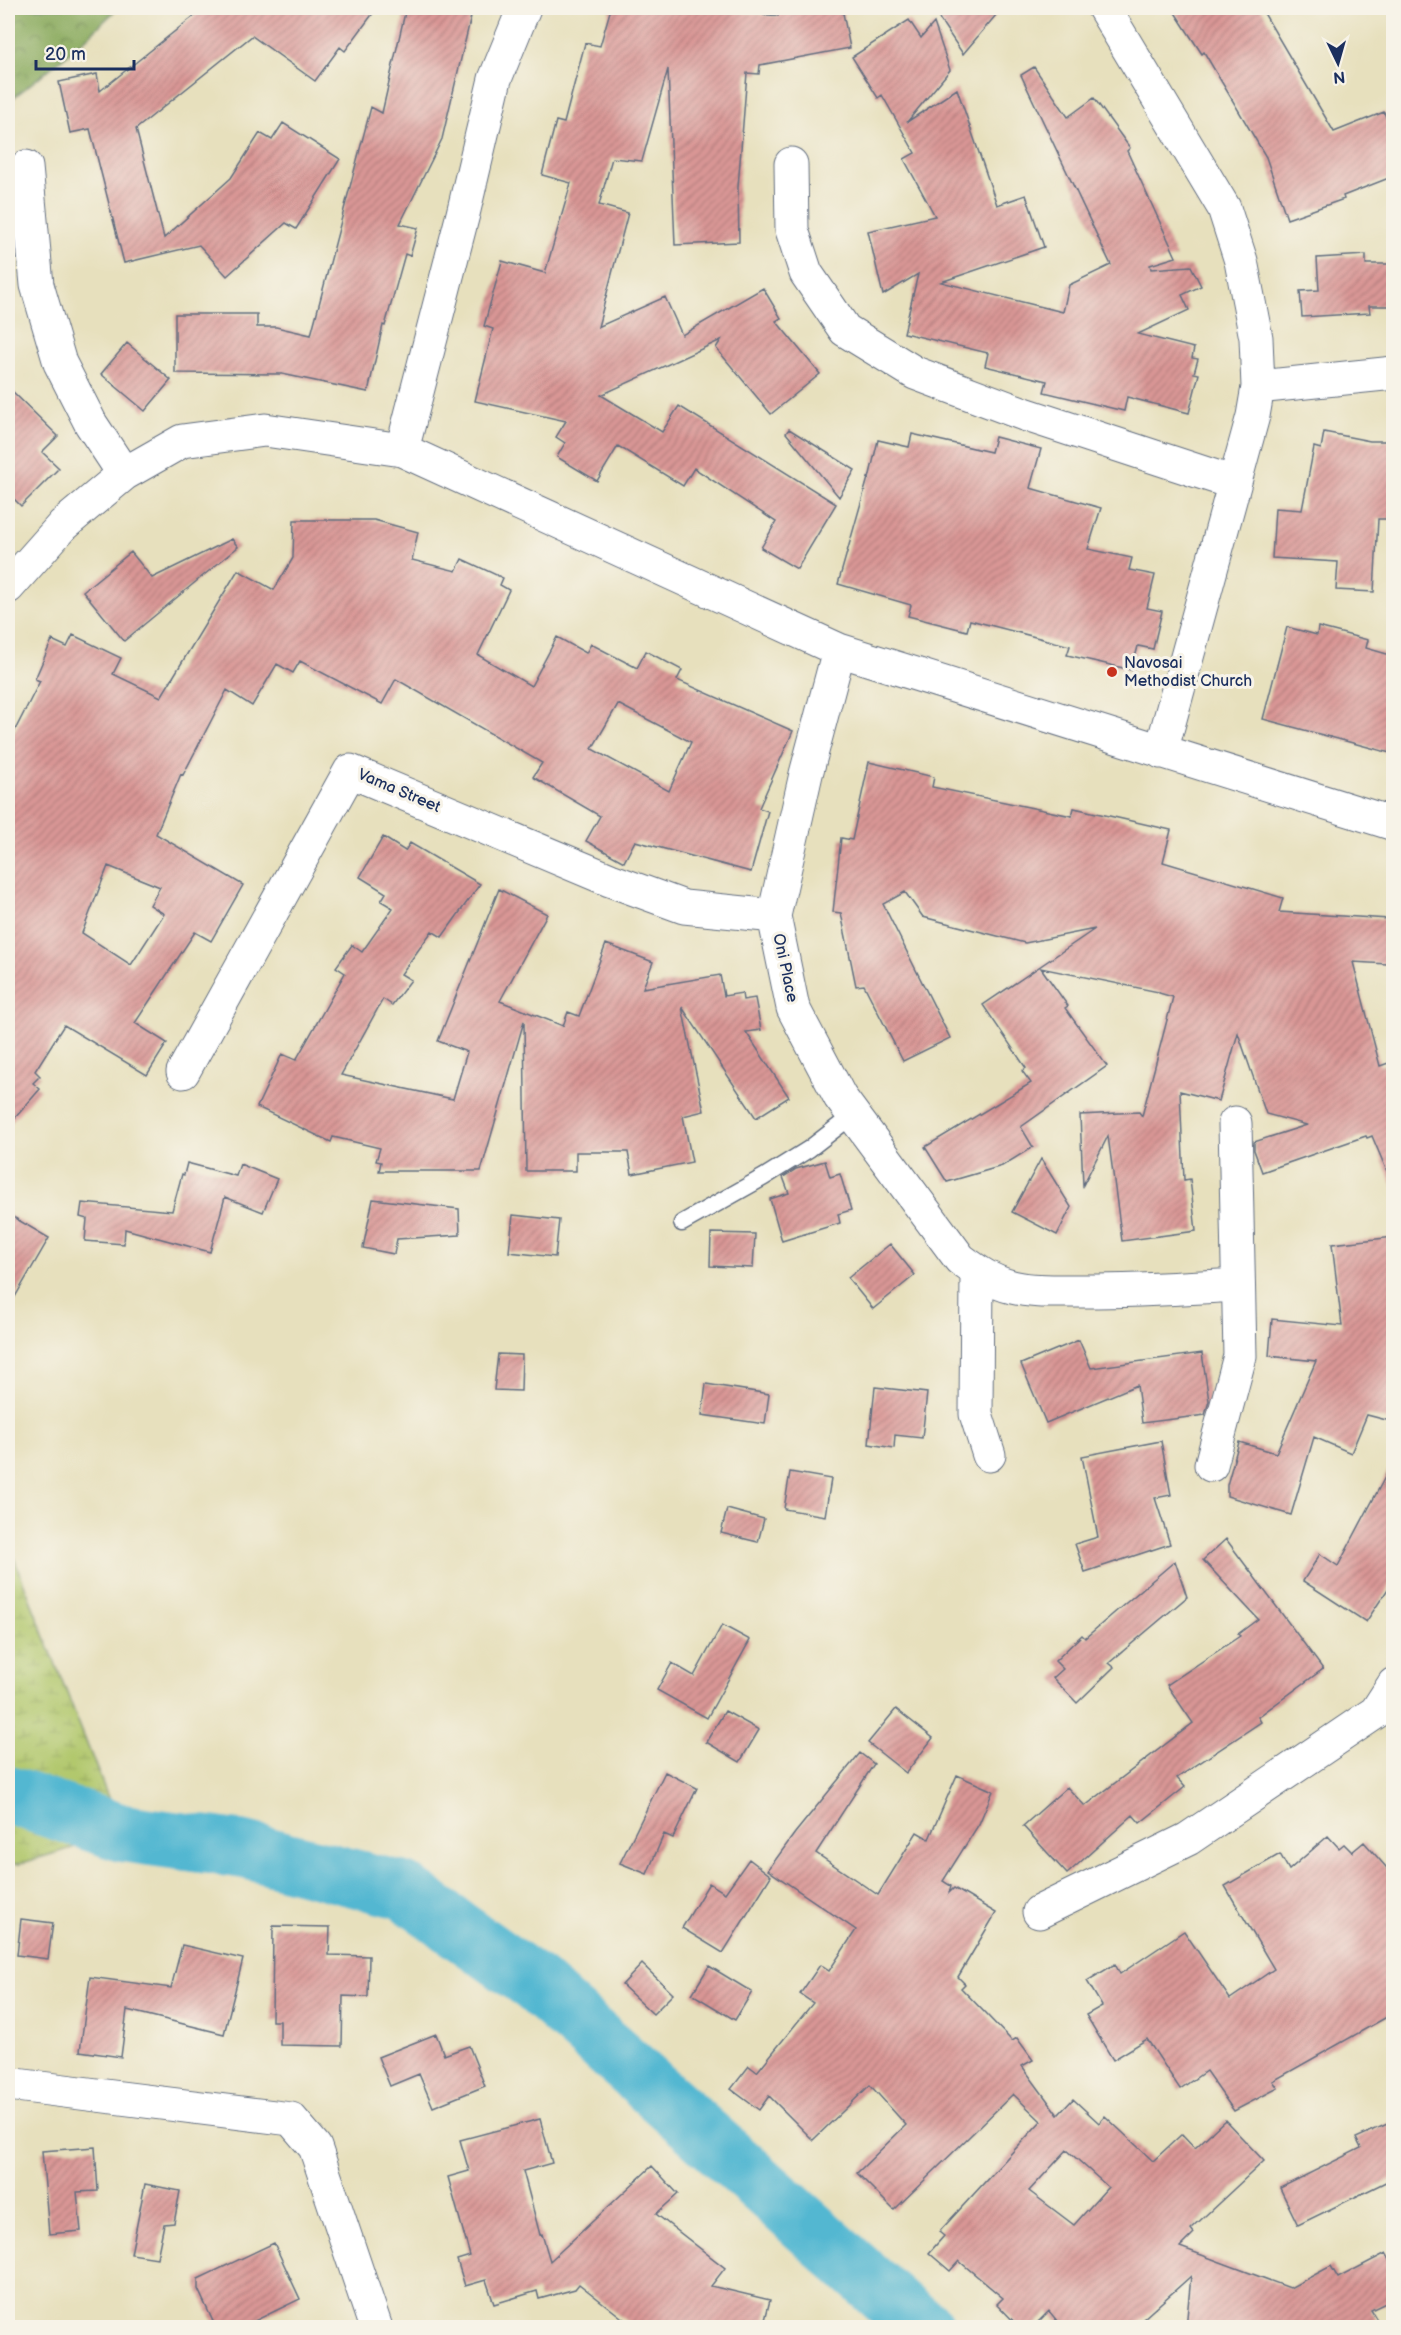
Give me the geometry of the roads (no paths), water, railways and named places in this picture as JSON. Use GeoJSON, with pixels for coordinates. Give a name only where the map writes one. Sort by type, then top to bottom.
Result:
{"type":"FeatureCollection","features":[{"type":"Feature","properties":{"kind":"street"},"geometry":{"type":"LineString","coordinates":[[402,450],[495,79],[524,8]]}},
{"type":"Feature","properties":{"kind":"street"},"geometry":{"type":"LineString","coordinates":[[1104,8],[1224,208],[1241,261],[1256,338],[1258,387],[1253,416],[1161,752]]}},
{"type":"Feature","properties":{"kind":"street"},"geometry":{"type":"LineString","coordinates":[[791,164],[792,230],[806,273],[844,330],[915,373],[1024,414],[1234,483]]}},
{"type":"Feature","properties":{"kind":"street"},"geometry":{"type":"LineString","coordinates":[[26,167],[37,285],[60,363],[91,424],[124,474]]}},
{"type":"Feature","properties":{"kind":"street"},"geometry":{"type":"LineString","coordinates":[[1258,387],[1394,373]]}},
{"type":"Feature","properties":{"kind":"street"},"geometry":{"type":"LineString","coordinates":[[8,587],[63,525],[124,474],[182,441],[265,430],[402,450],[839,650],[1394,824]]}},
{"type":"Feature","properties":{"kind":"street","name":"Oni Place"},"geometry":{"type":"LineString","coordinates":[[839,650],[806,774],[774,916],[793,1008],[840,1097],[960,1258],[976,1272]]}},
{"type":"Feature","properties":{"kind":"street","name":"Vama Street"},"geometry":{"type":"LineString","coordinates":[[183,1072],[350,771],[610,880],[684,907],[774,916]]}},
{"type":"Feature","properties":{"kind":"street"},"geometry":{"type":"LineString","coordinates":[[1211,1465],[1240,1356],[1234,1123]]}},
{"type":"Feature","properties":{"kind":"street"},"geometry":{"type":"LineString","coordinates":[[989,1455],[976,1414],[976,1272],[1012,1287],[1043,1291],[1097,1292],[1238,1285]]}},
{"type":"Feature","properties":{"kind":"street"},"geometry":{"type":"LineString","coordinates":[[1039,1912],[1188,1839],[1376,1712],[1394,1684]]}},
{"type":"Feature","properties":{"kind":"street"},"geometry":{"type":"LineString","coordinates":[[8,2084],[291,2119],[315,2147],[376,2328]]}},
{"type":"Feature","properties":{"kind":"lane"},"geometry":{"type":"LineString","coordinates":[[682,1223],[809,1149],[853,1115]]}},
{"type":"Feature","properties":{"kind":"waterway"},"geometry":{"type":"LineString","coordinates":[[8,1795],[122,1833],[245,1850],[404,1891],[535,1984],[908,2316],[926,2328]]}},
{"type":"Feature","properties":{"kind":"place","name":"Navosai Methodist Church"},"geometry":{"type":"Point","coordinates":[1112,672]}}]}
